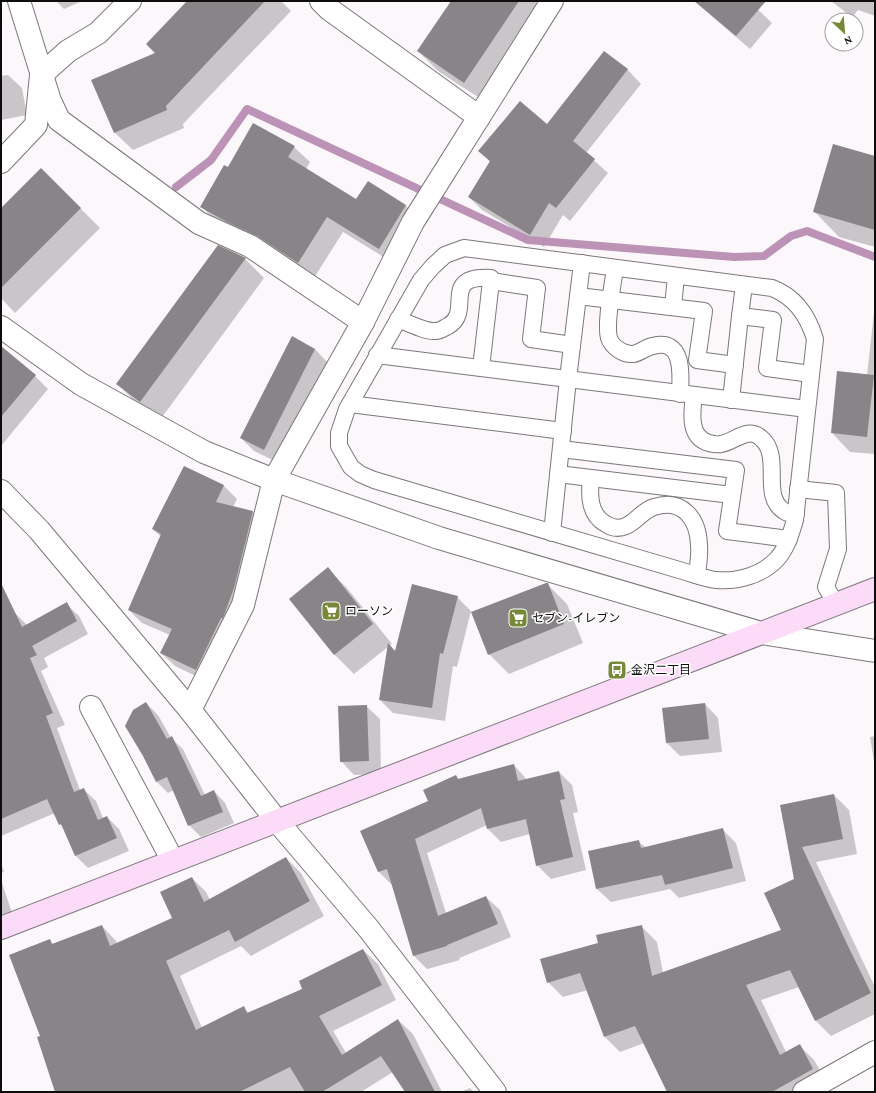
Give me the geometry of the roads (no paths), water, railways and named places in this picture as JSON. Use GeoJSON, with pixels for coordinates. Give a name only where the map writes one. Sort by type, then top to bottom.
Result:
{"type":"FeatureCollection","features":[{"type":"Feature","properties":{"kind":"street"},"geometry":{"type":"LineString","coordinates":[[18,1],[41,75],[50,101],[59,120],[199,222],[250,246],[363,322]]}},
{"type":"Feature","properties":{"kind":"street"},"geometry":{"type":"LineString","coordinates":[[1,162],[36,125],[41,75],[68,51],[98,33],[130,1]]}},
{"type":"Feature","properties":{"kind":"street"},"geometry":{"type":"LineString","coordinates":[[321,1],[335,14],[479,118]]}},
{"type":"Feature","properties":{"kind":"street"},"geometry":{"type":"LineString","coordinates":[[190,710],[243,604],[274,480],[363,322],[413,222],[552,1]]}},
{"type":"Feature","properties":{"kind":"street"},"geometry":{"type":"LineString","coordinates":[[1,327],[81,384],[204,452],[274,480],[439,538],[761,634],[875,651]]}},
{"type":"Feature","properties":{"kind":"street"},"geometry":{"type":"LineString","coordinates":[[1,491],[39,530],[190,710],[277,821],[368,928],[495,1092]]}},
{"type":"Feature","properties":{"kind":"street"},"geometry":{"type":"LineString","coordinates":[[1,928],[875,589]]}},
{"type":"Feature","properties":{"kind":"street"},"geometry":{"type":"LineString","coordinates":[[91,707],[173,861]]}},
{"type":"Feature","properties":{"kind":"street"},"geometry":{"type":"LineString","coordinates":[[804,1092],[875,1052]]}},
{"type":"Feature","properties":{"kind":"lane"},"geometry":{"type":"LineString","coordinates":[[464,248],[495,252],[772,288],[781,291],[792,299],[810,322],[815,339],[796,514],[789,539],[778,559],[752,576],[716,580],[374,480],[360,474],[351,467],[339,446],[339,433],[350,404],[420,280],[446,255],[464,248]]}},
{"type":"Feature","properties":{"kind":"lane"},"geometry":{"type":"LineString","coordinates":[[481,368],[495,252]]}},
{"type":"Feature","properties":{"kind":"lane"},"geometry":{"type":"LineString","coordinates":[[552,533],[582,263]]}},
{"type":"Feature","properties":{"kind":"lane"},"geometry":{"type":"LineString","coordinates":[[615,268],[608,331],[610,342],[620,351],[633,354],[651,346],[658,345],[666,345],[676,352],[695,430],[699,438],[705,442],[720,444],[744,434],[752,434],[761,437],[767,445],[772,461],[772,486],[774,497],[779,507],[785,512],[796,514]]}},
{"type":"Feature","properties":{"kind":"lane"},"geometry":{"type":"LineString","coordinates":[[673,307],[676,276]]}},
{"type":"Feature","properties":{"kind":"lane"},"geometry":{"type":"LineString","coordinates":[[398,319],[430,330],[441,330],[456,320],[460,292],[463,285],[468,280],[474,278],[491,279],[537,288],[531,339],[572,345]]}},
{"type":"Feature","properties":{"kind":"lane"},"geometry":{"type":"LineString","coordinates":[[731,400],[744,285]]}},
{"type":"Feature","properties":{"kind":"lane"},"geometry":{"type":"LineString","coordinates":[[578,296],[704,311],[697,360],[735,365]]}},
{"type":"Feature","properties":{"kind":"lane"},"geometry":{"type":"LineString","coordinates":[[740,316],[773,320],[767,368],[811,374]]}},
{"type":"Feature","properties":{"kind":"lane"},"geometry":{"type":"LineString","coordinates":[[377,355],[808,410]]}},
{"type":"Feature","properties":{"kind":"lane"},"geometry":{"type":"LineString","coordinates":[[350,404],[563,431]]}},
{"type":"Feature","properties":{"kind":"lane"},"geometry":{"type":"LineString","coordinates":[[561,449],[736,470],[727,531],[789,539]]}},
{"type":"Feature","properties":{"kind":"lane"},"geometry":{"type":"LineString","coordinates":[[558,474],[732,496]]}},
{"type":"Feature","properties":{"kind":"lane"},"geometry":{"type":"LineString","coordinates":[[591,478],[590,494],[592,509],[595,516],[609,527],[617,528],[627,526],[652,507],[674,505],[686,512],[696,530],[699,544],[697,575]]}},
{"type":"Feature","properties":{"kind":"lane"},"geometry":{"type":"LineString","coordinates":[[798,489],[836,493],[838,549],[826,587],[836,604]]}},
{"type":"Feature","properties":{"kind":"waterway"},"geometry":{"type":"LineString","coordinates":[[176,187],[211,160],[247,109],[528,240],[734,257],[764,256],[791,236],[807,231],[875,257]]}},
{"type":"Feature","properties":{"kind":"place","name":"ローソン"},"geometry":{"type":"Point","coordinates":[331,611]}},
{"type":"Feature","properties":{"kind":"place","name":"セブン-イレブン"},"geometry":{"type":"Point","coordinates":[518,618]}},
{"type":"Feature","properties":{"kind":"place","name":"金沢二丁目"},"geometry":{"type":"Point","coordinates":[617,670]}}]}
